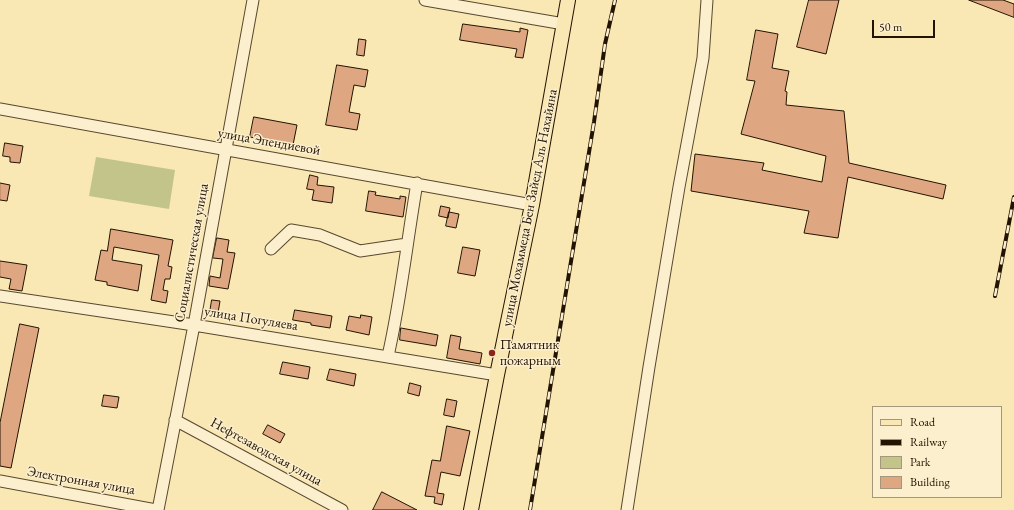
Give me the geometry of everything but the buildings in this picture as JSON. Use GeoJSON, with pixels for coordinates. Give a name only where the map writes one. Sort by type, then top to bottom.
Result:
{"type":"FeatureCollection","features":[{"type":"Feature","properties":{"kind":"main road","name":"улица Мохаммеда Бен Зайед Аль Нахайяна"},"geometry":{"type":"LineString","coordinates":[[472,510],[497,375],[532,205],[568,0]]}},
{"type":"Feature","properties":{"kind":"street","name":"Социалистическая улица"},"geometry":{"type":"LineString","coordinates":[[157,510],[194,325],[253,0]]}},
{"type":"Feature","properties":{"kind":"street"},"geometry":{"type":"LineString","coordinates":[[425,0],[564,24]]}},
{"type":"Feature","properties":{"kind":"street"},"geometry":{"type":"LineString","coordinates":[[627,510],[650,359],[679,187],[704,58],[707,0]]}},
{"type":"Feature","properties":{"kind":"street","name":"улица Эпендиевой"},"geometry":{"type":"LineString","coordinates":[[0,109],[417,183],[532,205]]}},
{"type":"Feature","properties":{"kind":"street"},"geometry":{"type":"LineString","coordinates":[[388,356],[398,312],[417,183]]}},
{"type":"Feature","properties":{"kind":"street"},"geometry":{"type":"LineString","coordinates":[[271,249],[291,230],[320,235],[360,251],[407,244]]}},
{"type":"Feature","properties":{"kind":"street","name":"улица Погуляева"},"geometry":{"type":"LineString","coordinates":[[0,296],[194,325],[497,375]]}},
{"type":"Feature","properties":{"kind":"street","name":"Нефтезаводская улица"},"geometry":{"type":"LineString","coordinates":[[175,420],[342,510]]}},
{"type":"Feature","properties":{"kind":"street","name":"Электронная улица"},"geometry":{"type":"LineString","coordinates":[[0,481],[157,510]]}},
{"type":"Feature","properties":{"kind":"green space"},"geometry":{"type":"Polygon","coordinates":[[[96,157],[175,170],[169,209],[89,196],[96,157]]]}},
{"type":"Feature","properties":{"kind":"railway"},"geometry":{"type":"LineString","coordinates":[[530,510],[594,122],[605,44],[615,0]]}},
{"type":"Feature","properties":{"kind":"railway"},"geometry":{"type":"LineString","coordinates":[[995,296],[1014,197]]}},
{"type":"Feature","properties":{"kind":"place","name":"Памятник пожарным"},"geometry":{"type":"Point","coordinates":[492,353]}}]}
